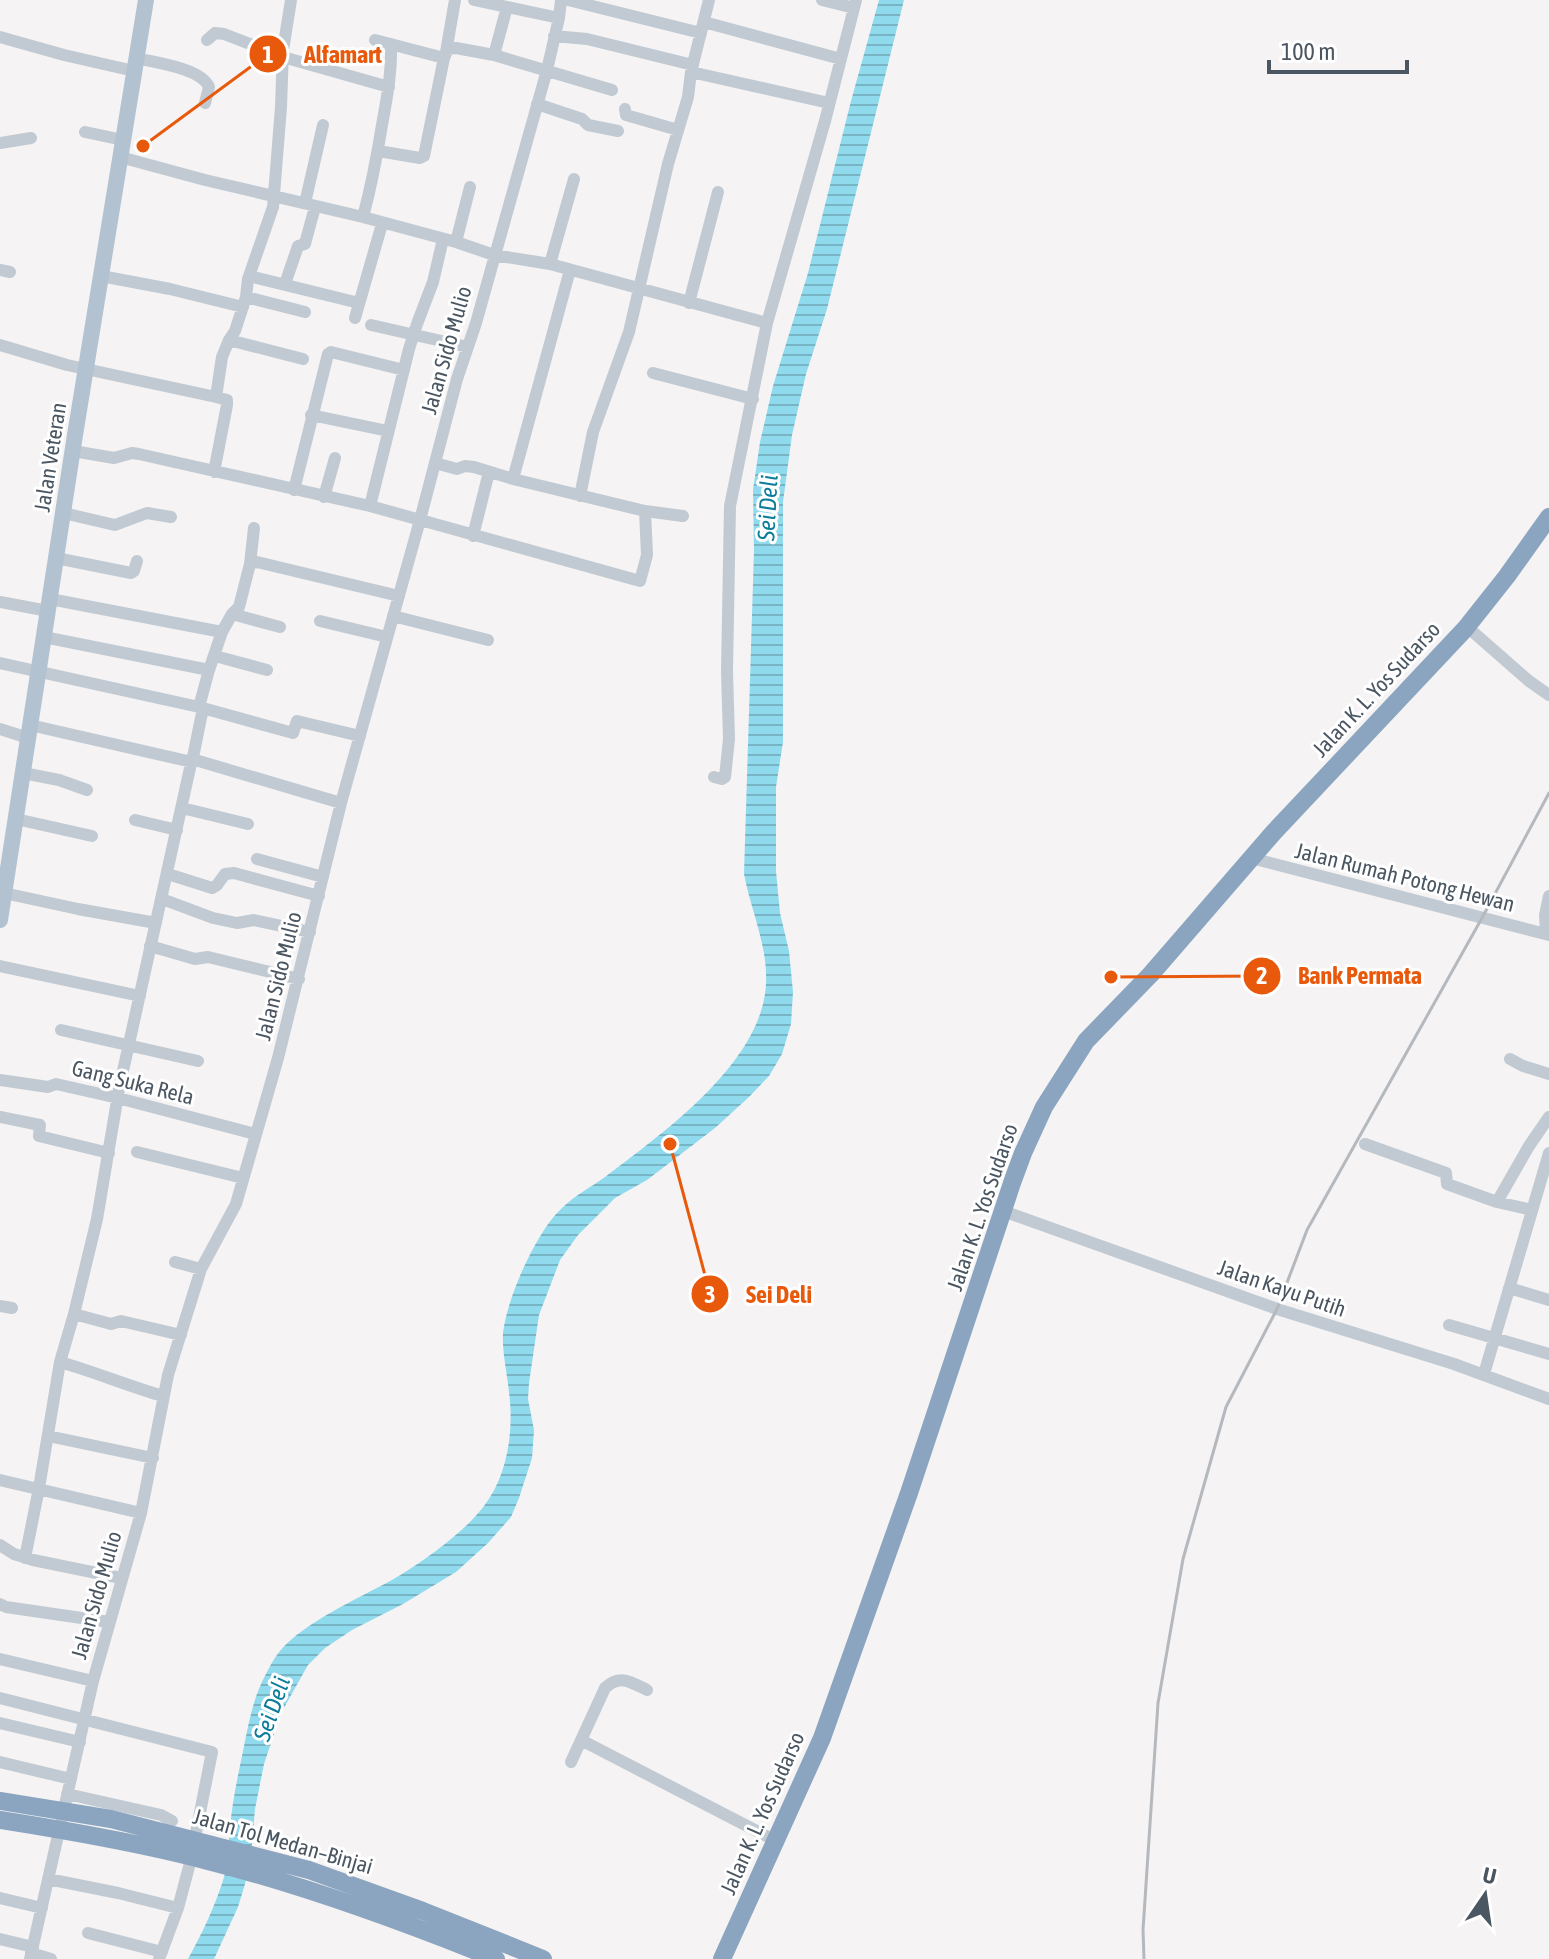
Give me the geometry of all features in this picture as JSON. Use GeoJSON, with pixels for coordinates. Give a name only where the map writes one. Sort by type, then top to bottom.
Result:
{"type":"FeatureCollection","features":[{"type":"Feature","properties":{"kind":"highway","name":"Jalan K. L. Yos Sudarso"},"geometry":{"type":"LineString","coordinates":[[722,1959],[822,1738],[991,1252],[1044,1131],[1069,1083],[1158,980],[1256,858],[1465,629],[1549,517]]}},
{"type":"Feature","properties":{"kind":"highway","name":"Jalan K. L. Yos Sudarso"},"geometry":{"type":"LineString","coordinates":[[1256,858],[1473,632],[1549,531]]}},
{"type":"Feature","properties":{"kind":"highway","name":"Jalan K. L. Yos Sudarso"},"geometry":{"type":"LineString","coordinates":[[734,1959],[831,1748],[1001,1257],[1008,1212]]}},
{"type":"Feature","properties":{"kind":"highway","name":"Jalan Tol Medan–Binjai"},"geometry":{"type":"LineString","coordinates":[[0,1801],[111,1819],[309,1870],[543,1959]]}},
{"type":"Feature","properties":{"kind":"highway","name":"Jalan Tol Medan–Binjai"},"geometry":{"type":"LineString","coordinates":[[0,1820],[109,1838],[208,1861],[315,1892],[496,1959]]}},
{"type":"Feature","properties":{"kind":"main road","name":"Jalan Veteran"},"geometry":{"type":"LineString","coordinates":[[0,920],[146,0]]}},
{"type":"Feature","properties":{"kind":"street"},"geometry":{"type":"LineString","coordinates":[[216,397],[222,357],[235,331],[249,276],[273,207],[283,54],[291,0]]}},
{"type":"Feature","properties":{"kind":"street"},"geometry":{"type":"LineString","coordinates":[[378,151],[420,158],[424,156],[455,0]]}},
{"type":"Feature","properties":{"kind":"street"},"geometry":{"type":"LineString","coordinates":[[474,0],[559,18]]}},
{"type":"Feature","properties":{"kind":"street","name":"Jalan Sido Mulio"},"geometry":{"type":"LineString","coordinates":[[31,1953],[93,1681],[141,1513],[163,1396],[201,1269],[236,1204],[278,1058],[341,803],[457,379],[547,70],[561,0]]}},
{"type":"Feature","properties":{"kind":"street"},"geometry":{"type":"LineString","coordinates":[[568,0],[841,59]]}},
{"type":"Feature","properties":{"kind":"street"},"geometry":{"type":"LineString","coordinates":[[580,496],[593,432],[629,332],[709,0]]}},
{"type":"Feature","properties":{"kind":"street"},"geometry":{"type":"LineString","coordinates":[[714,777],[725,777],[729,739],[730,506],[767,323],[855,4],[822,0]]}},
{"type":"Feature","properties":{"kind":"street"},"geometry":{"type":"LineString","coordinates":[[494,55],[507,7]]}},
{"type":"Feature","properties":{"kind":"street"},"geometry":{"type":"LineString","coordinates":[[207,40],[215,33],[224,34],[389,87]]}},
{"type":"Feature","properties":{"kind":"street"},"geometry":{"type":"LineString","coordinates":[[554,36],[587,39],[829,103]]}},
{"type":"Feature","properties":{"kind":"street"},"geometry":{"type":"LineString","coordinates":[[0,37],[64,55],[193,72],[203,78],[209,87],[205,103]]}},
{"type":"Feature","properties":{"kind":"street"},"geometry":{"type":"LineString","coordinates":[[375,40],[445,55]]}},
{"type":"Feature","properties":{"kind":"street"},"geometry":{"type":"LineString","coordinates":[[363,217],[392,69],[391,44]]}},
{"type":"Feature","properties":{"kind":"street"},"geometry":{"type":"LineString","coordinates":[[445,55],[448,49],[456,48],[494,55],[612,90]]}},
{"type":"Feature","properties":{"kind":"street"},"geometry":{"type":"LineString","coordinates":[[537,104],[582,119],[588,125],[618,131]]}},
{"type":"Feature","properties":{"kind":"street"},"geometry":{"type":"LineString","coordinates":[[625,109],[626,115],[678,130]]}},
{"type":"Feature","properties":{"kind":"street"},"geometry":{"type":"LineString","coordinates":[[285,284],[298,246],[305,244],[306,240],[323,125]]}},
{"type":"Feature","properties":{"kind":"street"},"geometry":{"type":"LineString","coordinates":[[85,132],[205,180],[363,217],[494,255],[550,264],[767,323]]}},
{"type":"Feature","properties":{"kind":"street"},"geometry":{"type":"LineString","coordinates":[[0,143],[31,138]]}},
{"type":"Feature","properties":{"kind":"street"},"geometry":{"type":"LineString","coordinates":[[550,264],[574,179]]}},
{"type":"Feature","properties":{"kind":"street"},"geometry":{"type":"LineString","coordinates":[[370,506],[414,334],[470,187]]}},
{"type":"Feature","properties":{"kind":"street"},"geometry":{"type":"LineString","coordinates":[[689,303],[718,192]]}},
{"type":"Feature","properties":{"kind":"street"},"geometry":{"type":"LineString","coordinates":[[355,318],[382,224]]}},
{"type":"Feature","properties":{"kind":"street"},"geometry":{"type":"LineString","coordinates":[[513,479],[570,270]]}},
{"type":"Feature","properties":{"kind":"street"},"geometry":{"type":"LineString","coordinates":[[101,276],[305,312]]}},
{"type":"Feature","properties":{"kind":"street"},"geometry":{"type":"LineString","coordinates":[[249,276],[359,303]]}},
{"type":"Feature","properties":{"kind":"street"},"geometry":{"type":"LineString","coordinates":[[371,325],[468,347]]}},
{"type":"Feature","properties":{"kind":"street"},"geometry":{"type":"LineString","coordinates":[[229,340],[303,359]]}},
{"type":"Feature","properties":{"kind":"street"},"geometry":{"type":"LineString","coordinates":[[0,345],[227,400],[214,472]]}},
{"type":"Feature","properties":{"kind":"street"},"geometry":{"type":"LineString","coordinates":[[294,490],[328,354],[331,352],[404,370]]}},
{"type":"Feature","properties":{"kind":"street"},"geometry":{"type":"LineString","coordinates":[[653,373],[753,399]]}},
{"type":"Feature","properties":{"kind":"street"},"geometry":{"type":"LineString","coordinates":[[311,415],[388,431]]}},
{"type":"Feature","properties":{"kind":"street"},"geometry":{"type":"LineString","coordinates":[[73,451],[114,458],[132,453],[370,506],[640,581],[647,555],[645,511]]}},
{"type":"Feature","properties":{"kind":"street"},"geometry":{"type":"LineString","coordinates":[[324,497],[335,458]]}},
{"type":"Feature","properties":{"kind":"street"},"geometry":{"type":"LineString","coordinates":[[435,463],[457,469],[469,466],[580,496],[683,516]]}},
{"type":"Feature","properties":{"kind":"street"},"geometry":{"type":"LineString","coordinates":[[473,536],[489,472]]}},
{"type":"Feature","properties":{"kind":"street"},"geometry":{"type":"LineString","coordinates":[[63,513],[115,525],[147,513],[171,517]]}},
{"type":"Feature","properties":{"kind":"street"},"geometry":{"type":"LineString","coordinates":[[25,1558],[60,1362],[97,1219],[118,1098],[209,670],[222,632],[239,607],[250,564],[254,528]]}},
{"type":"Feature","properties":{"kind":"street"},"geometry":{"type":"LineString","coordinates":[[56,558],[131,573],[137,561]]}},
{"type":"Feature","properties":{"kind":"street"},"geometry":{"type":"LineString","coordinates":[[250,564],[257,562],[399,596]]}},
{"type":"Feature","properties":{"kind":"street"},"geometry":{"type":"LineString","coordinates":[[0,602],[49,605],[222,632]]}},
{"type":"Feature","properties":{"kind":"street"},"geometry":{"type":"LineString","coordinates":[[232,614],[280,627]]}},
{"type":"Feature","properties":{"kind":"street"},"geometry":{"type":"LineString","coordinates":[[393,616],[488,640]]}},
{"type":"Feature","properties":{"kind":"street"},"geometry":{"type":"LineString","coordinates":[[320,621],[387,637]]}},
{"type":"Feature","properties":{"kind":"street"},"geometry":{"type":"LineString","coordinates":[[1473,632],[1549,695]]}},
{"type":"Feature","properties":{"kind":"street"},"geometry":{"type":"LineString","coordinates":[[44,637],[209,670]]}},
{"type":"Feature","properties":{"kind":"street"},"geometry":{"type":"LineString","coordinates":[[215,656],[267,670]]}},
{"type":"Feature","properties":{"kind":"street"},"geometry":{"type":"LineString","coordinates":[[0,663],[201,708],[293,733],[297,721],[360,736]]}},
{"type":"Feature","properties":{"kind":"street"},"geometry":{"type":"LineString","coordinates":[[0,729],[192,760],[341,803]]}},
{"type":"Feature","properties":{"kind":"street"},"geometry":{"type":"LineString","coordinates":[[23,773],[59,780],[87,790]]}},
{"type":"Feature","properties":{"kind":"street"},"geometry":{"type":"LineString","coordinates":[[182,808],[248,824]]}},
{"type":"Feature","properties":{"kind":"street"},"geometry":{"type":"LineString","coordinates":[[16,819],[92,836]]}},
{"type":"Feature","properties":{"kind":"street"},"geometry":{"type":"LineString","coordinates":[[135,820],[177,830]]}},
{"type":"Feature","properties":{"kind":"street","name":"Jalan Rumah Potong Hewan"},"geometry":{"type":"LineString","coordinates":[[1256,858],[1548,934]]}},
{"type":"Feature","properties":{"kind":"street"},"geometry":{"type":"LineString","coordinates":[[257,859],[323,877]]}},
{"type":"Feature","properties":{"kind":"street"},"geometry":{"type":"LineString","coordinates":[[168,874],[212,888],[225,874],[234,873],[319,896]]}},
{"type":"Feature","properties":{"kind":"street"},"geometry":{"type":"LineString","coordinates":[[4,893],[156,923]]}},
{"type":"Feature","properties":{"kind":"street"},"geometry":{"type":"LineString","coordinates":[[1548,934],[1545,915],[1549,896]]}},
{"type":"Feature","properties":{"kind":"street"},"geometry":{"type":"LineString","coordinates":[[162,899],[213,918],[237,923],[254,920],[310,932]]}},
{"type":"Feature","properties":{"kind":"street"},"geometry":{"type":"LineString","coordinates":[[150,946],[195,959],[208,957],[299,979]]}},
{"type":"Feature","properties":{"kind":"street"},"geometry":{"type":"LineString","coordinates":[[0,966],[140,996]]}},
{"type":"Feature","properties":{"kind":"street"},"geometry":{"type":"LineString","coordinates":[[61,1030],[198,1061]]}},
{"type":"Feature","properties":{"kind":"street"},"geometry":{"type":"LineString","coordinates":[[1510,1059],[1549,1074]]}},
{"type":"Feature","properties":{"kind":"street","name":"Gang Suka Rela"},"geometry":{"type":"LineString","coordinates":[[0,1080],[48,1087],[56,1084],[255,1134]]}},
{"type":"Feature","properties":{"kind":"street"},"geometry":{"type":"LineString","coordinates":[[0,1117],[40,1125],[39,1136],[109,1153]]}},
{"type":"Feature","properties":{"kind":"street"},"geometry":{"type":"LineString","coordinates":[[1497,1202],[1549,1117]]}},
{"type":"Feature","properties":{"kind":"street"},"geometry":{"type":"LineString","coordinates":[[1536,1135],[1549,1139]]}},
{"type":"Feature","properties":{"kind":"street"},"geometry":{"type":"LineString","coordinates":[[1365,1144],[1441,1171],[1447,1175],[1447,1184],[1497,1202],[1532,1210]]}},
{"type":"Feature","properties":{"kind":"street"},"geometry":{"type":"LineString","coordinates":[[137,1152],[243,1178]]}},
{"type":"Feature","properties":{"kind":"street"},"geometry":{"type":"LineString","coordinates":[[1484,1374],[1549,1153]]}},
{"type":"Feature","properties":{"kind":"street","name":"Jalan Kayu Putih"},"geometry":{"type":"LineString","coordinates":[[1008,1212],[1291,1314],[1484,1374],[1549,1399]]}},
{"type":"Feature","properties":{"kind":"street"},"geometry":{"type":"LineString","coordinates":[[175,1262],[201,1269]]}},
{"type":"Feature","properties":{"kind":"street"},"geometry":{"type":"LineString","coordinates":[[1509,1288],[1549,1300]]}},
{"type":"Feature","properties":{"kind":"street"},"geometry":{"type":"LineString","coordinates":[[74,1314],[111,1324],[121,1321],[181,1335]]}},
{"type":"Feature","properties":{"kind":"street"},"geometry":{"type":"LineString","coordinates":[[1449,1325],[1549,1354]]}},
{"type":"Feature","properties":{"kind":"street"},"geometry":{"type":"LineString","coordinates":[[60,1362],[163,1396]]}},
{"type":"Feature","properties":{"kind":"street"},"geometry":{"type":"LineString","coordinates":[[48,1436],[153,1458]]}},
{"type":"Feature","properties":{"kind":"street"},"geometry":{"type":"LineString","coordinates":[[0,1480],[141,1513]]}},
{"type":"Feature","properties":{"kind":"street"},"geometry":{"type":"LineString","coordinates":[[0,1545],[25,1558],[121,1578]]}},
{"type":"Feature","properties":{"kind":"street"},"geometry":{"type":"LineString","coordinates":[[0,1604],[3,1607],[109,1622]]}},
{"type":"Feature","properties":{"kind":"street"},"geometry":{"type":"LineString","coordinates":[[0,1659],[93,1681]]}},
{"type":"Feature","properties":{"kind":"street"},"geometry":{"type":"LineString","coordinates":[[571,1762],[609,1684],[615,1680],[628,1681],[647,1690]]}},
{"type":"Feature","properties":{"kind":"street"},"geometry":{"type":"LineString","coordinates":[[0,1698],[212,1752],[190,1863],[161,1955],[88,1933]]}},
{"type":"Feature","properties":{"kind":"street"},"geometry":{"type":"LineString","coordinates":[[0,1723],[80,1742]]}},
{"type":"Feature","properties":{"kind":"street"},"geometry":{"type":"LineString","coordinates":[[581,1740],[776,1841]]}},
{"type":"Feature","properties":{"kind":"street"},"geometry":{"type":"LineString","coordinates":[[0,1762],[71,1779]]}},
{"type":"Feature","properties":{"kind":"street"},"geometry":{"type":"LineString","coordinates":[[67,1794],[161,1815],[172,1821]]}},
{"type":"Feature","properties":{"kind":"street"},"geometry":{"type":"LineString","coordinates":[[48,1879],[178,1908]]}},
{"type":"Feature","properties":{"kind":"street"},"geometry":{"type":"LineString","coordinates":[[0,1898],[42,1908]]}},
{"type":"Feature","properties":{"kind":"street"},"geometry":{"type":"LineString","coordinates":[[0,1939],[51,1959]]}},
{"type":"Feature","properties":{"kind":"water"},"geometry":{"type":"Polygon","coordinates":[[[879,0],[904,0],[827,309],[806,374],[792,435],[783,502],[783,742],[776,787],[776,871],[793,992],[791,1024],[782,1054],[769,1076],[749,1097],[715,1128],[647,1180],[615,1198],[578,1235],[560,1260],[539,1315],[528,1399],[534,1430],[532,1458],[511,1517],[456,1572],[352,1630],[325,1648],[308,1665],[281,1713],[264,1764],[245,1884],[238,1907],[214,1959],[188,1959],[209,1918],[225,1874],[233,1801],[249,1724],[257,1693],[273,1662],[280,1651],[303,1631],[392,1580],[454,1537],[484,1506],[499,1480],[510,1437],[504,1326],[517,1284],[535,1245],[550,1221],[567,1204],[654,1139],[706,1094],[747,1041],[760,1013],[766,970],[744,874],[754,550],[753,490],[773,386],[808,273],[879,0]]]}},
{"type":"Feature","properties":{"kind":"railway"},"geometry":{"type":"LineString","coordinates":[[1144,1959],[1143,1930],[1158,1703],[1183,1559],[1226,1407],[1277,1309],[1307,1230],[1549,793]]}},
{"type":"Feature","properties":{"kind":"place","name":"Alfamart"},"geometry":{"type":"Point","coordinates":[143,146]}},
{"type":"Feature","properties":{"kind":"place","name":"Bank Permata"},"geometry":{"type":"Point","coordinates":[1111,977]}},
{"type":"Feature","properties":{"kind":"place","name":"Sei Deli"},"geometry":{"type":"Point","coordinates":[670,1144]}}]}
